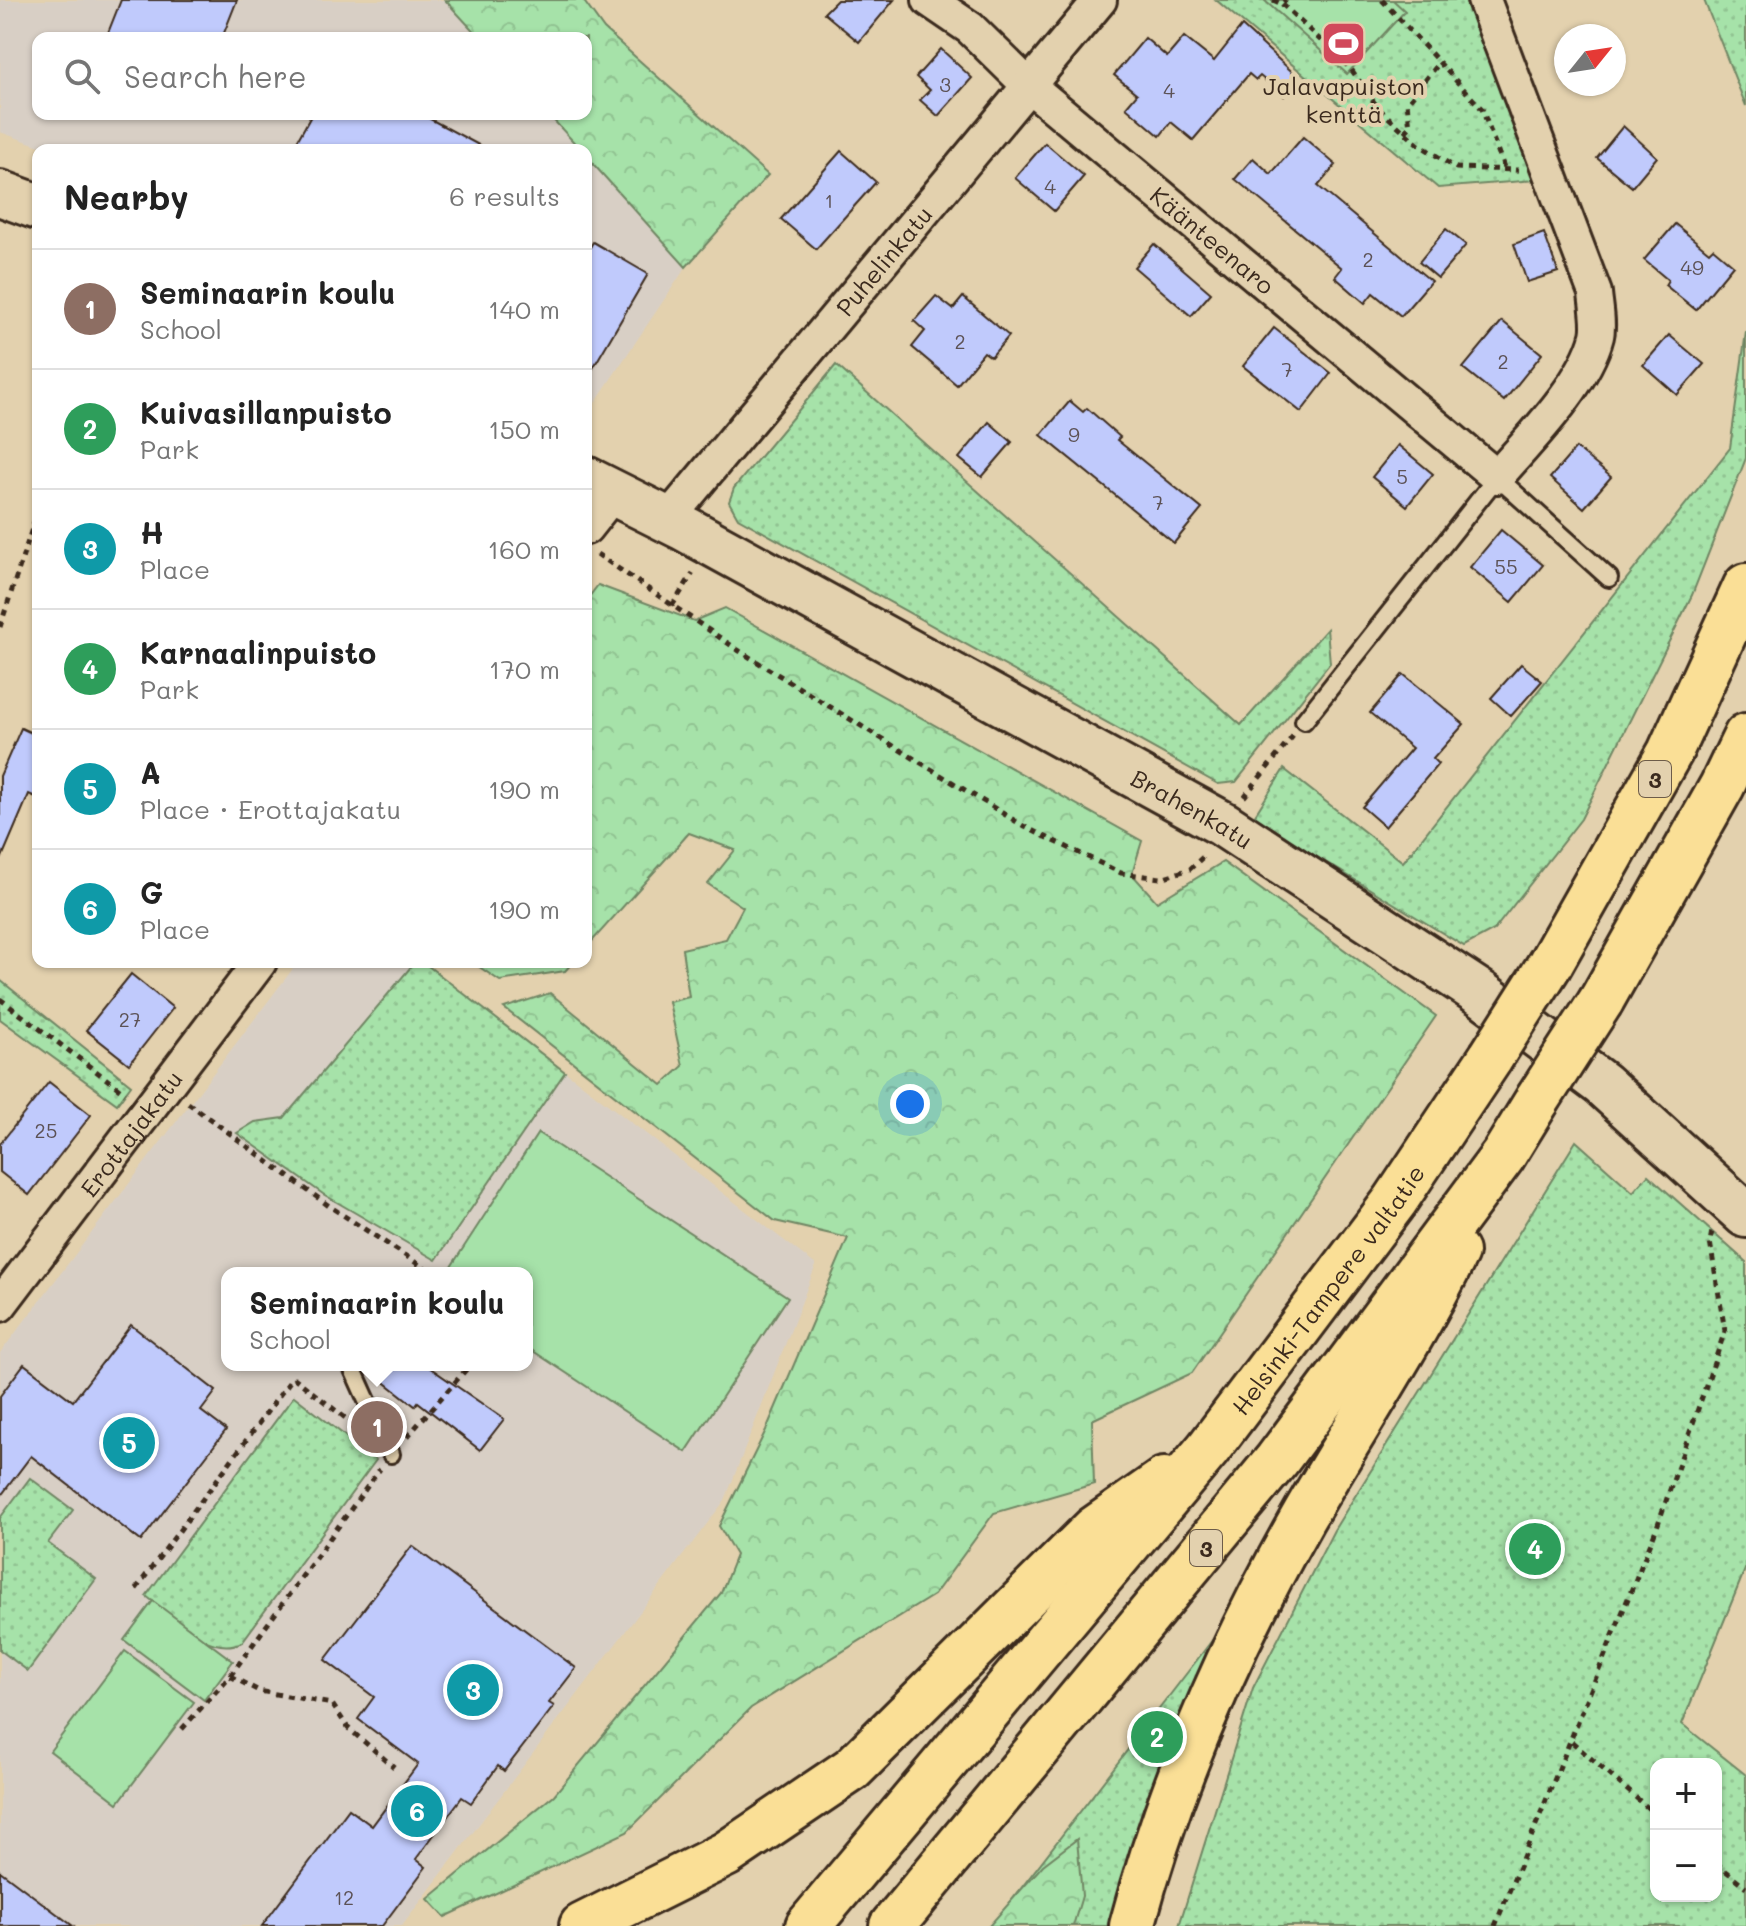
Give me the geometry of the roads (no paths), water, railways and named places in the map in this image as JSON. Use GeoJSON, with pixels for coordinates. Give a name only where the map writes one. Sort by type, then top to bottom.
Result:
{"type":"FeatureCollection","features":[{"type":"Feature","properties":{"kind":"highway","name":"Helsinki-Tampere valtatie"},"geometry":{"type":"LineString","coordinates":[[808,1926],[1208,1449],[1395,1201],[1550,964],[1670,752],[1746,586]]}},
{"type":"Feature","properties":{"kind":"highway","name":"3"},"geometry":{"type":"LineString","coordinates":[[892,1926],[1277,1460],[1503,1156],[1601,1001],[1722,786],[1746,736]]}},
{"type":"Feature","properties":{"kind":"highway"},"geometry":{"type":"LineString","coordinates":[[1132,1926],[1148,1866],[1188,1753],[1229,1659],[1300,1523],[1429,1309],[1503,1156]]}},
{"type":"Feature","properties":{"kind":"highway"},"geometry":{"type":"LineString","coordinates":[[582,1926],[726,1854],[852,1769],[1094,1529],[1208,1449]]}},
{"type":"Feature","properties":{"kind":"main road"},"geometry":{"type":"LineString","coordinates":[[0,193],[32,205]]}},
{"type":"Feature","properties":{"kind":"main road","name":"Brahenkatu"},"geometry":{"type":"LineString","coordinates":[[599,486],[667,520],[1482,994],[1602,1084],[1737,1213]]}},
{"type":"Feature","properties":{"kind":"street","name":"Käänteenaro"},"geometry":{"type":"LineString","coordinates":[[929,0],[970,28],[1028,85],[1497,477]]}},
{"type":"Feature","properties":{"kind":"street","name":"Puhelinkatu"},"geometry":{"type":"LineString","coordinates":[[667,520],[1100,0]]}},
{"type":"Feature","properties":{"kind":"street"},"geometry":{"type":"LineString","coordinates":[[1484,0],[1595,293],[1598,335],[1580,372],[1557,405],[1497,477]]}},
{"type":"Feature","properties":{"kind":"street"},"geometry":{"type":"LineString","coordinates":[[592,509],[599,486]]}},
{"type":"Feature","properties":{"kind":"street","name":"Erottajakatu"},"geometry":{"type":"LineString","coordinates":[[0,1305],[255,968]]}},
{"type":"Feature","properties":{"kind":"lane"},"geometry":{"type":"LineString","coordinates":[[1304,721],[1497,477],[1609,578]]}},
{"type":"Feature","properties":{"kind":"lane"},"geometry":{"type":"LineString","coordinates":[[354,1371],[391,1454]]}},
{"type":"Feature","properties":{"kind":"place","name":"Jalavapuiston kenttä"},"geometry":{"type":"Point","coordinates":[1344,43]}},
{"type":"Feature","properties":{"kind":"place","name":"Seminaarin koulu"},"geometry":{"type":"Point","coordinates":[377,1427]}},
{"type":"Feature","properties":{"kind":"place","name":"A"},"geometry":{"type":"Point","coordinates":[129,1443]}},
{"type":"Feature","properties":{"kind":"place","name":"Karnaalinpuisto"},"geometry":{"type":"Point","coordinates":[1535,1549]}},
{"type":"Feature","properties":{"kind":"place","name":"H"},"geometry":{"type":"Point","coordinates":[473,1690]}},
{"type":"Feature","properties":{"kind":"place","name":"Kuivasillanpuisto"},"geometry":{"type":"Point","coordinates":[1157,1737]}},
{"type":"Feature","properties":{"kind":"place","name":"G"},"geometry":{"type":"Point","coordinates":[417,1811]}}]}
